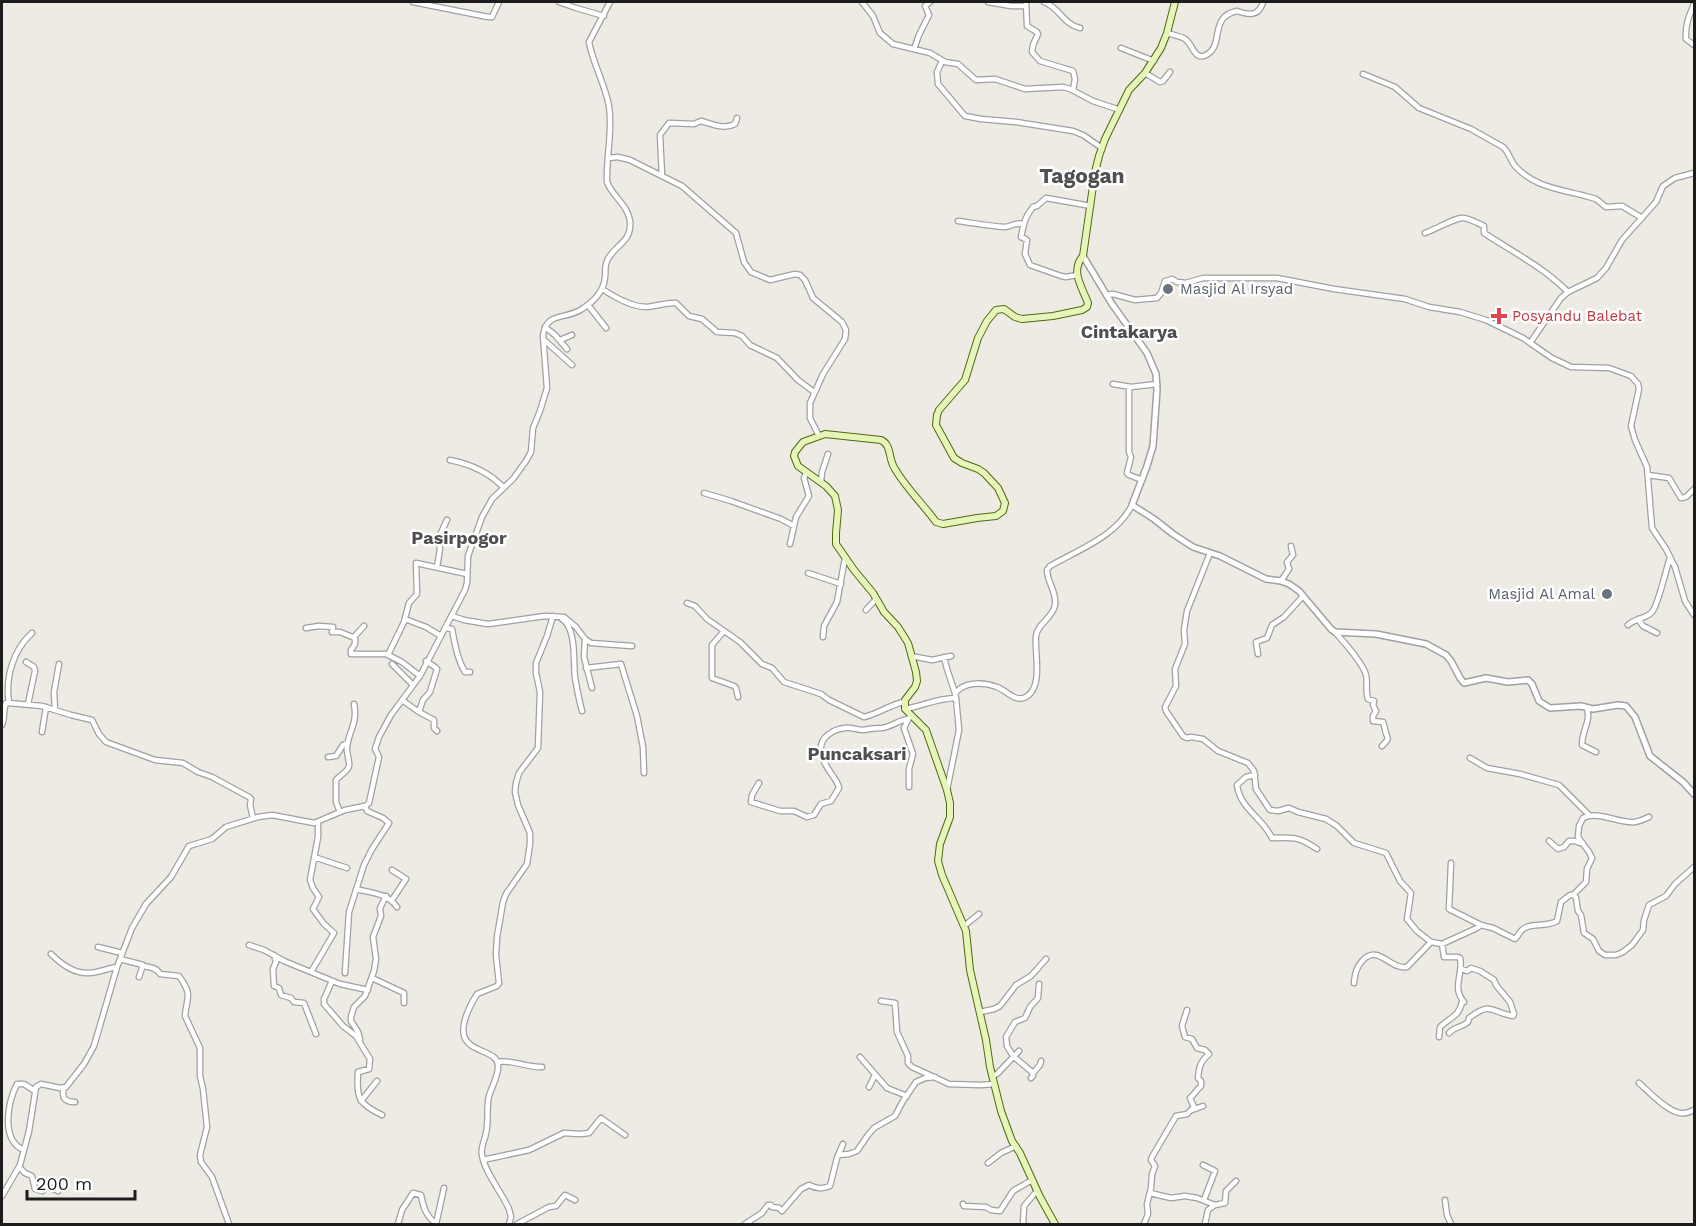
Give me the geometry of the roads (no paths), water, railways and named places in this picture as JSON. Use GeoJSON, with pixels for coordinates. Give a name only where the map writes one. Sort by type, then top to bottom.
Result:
{"type":"FeatureCollection","features":[{"type":"Feature","properties":{"kind":"main road"},"geometry":{"type":"LineString","coordinates":[[1055,1224],[1004,1121],[993,1080],[970,970],[967,937],[938,861],[940,844],[950,817],[947,790],[926,730],[916,720],[909,717],[904,706],[917,681],[911,656],[903,634],[845,558],[836,541],[838,510],[835,496],[796,463],[795,452],[803,442],[831,434],[885,441],[894,468],[939,524],[999,515],[1003,511],[1005,503],[1000,492],[984,473],[954,458],[937,429],[937,415],[965,380],[978,338],[992,314],[998,309],[1004,309],[1022,319],[1085,310],[1088,303],[1077,275],[1077,265],[1083,256],[1095,172],[1102,148],[1129,90],[1154,61],[1161,48],[1175,2]]}},
{"type":"Feature","properties":{"kind":"street"},"geometry":{"type":"LineString","coordinates":[[413,2],[488,17],[492,17],[499,2]]}},
{"type":"Feature","properties":{"kind":"street"},"geometry":{"type":"LineString","coordinates":[[559,2],[604,16]]}},
{"type":"Feature","properties":{"kind":"street"},"geometry":{"type":"LineString","coordinates":[[75,1102],[64,1100],[62,1094],[94,1046],[117,967],[132,928],[152,898],[171,877],[189,846],[212,839],[226,827],[253,818],[272,815],[305,822],[318,822],[369,803],[379,757],[375,749],[377,743],[391,715],[420,676],[465,590],[468,556],[482,518],[492,499],[504,488],[530,454],[533,428],[547,391],[543,339],[545,327],[552,319],[577,312],[588,305],[602,289],[608,259],[627,238],[630,226],[628,213],[608,185],[611,122],[609,104],[589,42],[610,2]]}},
{"type":"Feature","properties":{"kind":"street"},"geometry":{"type":"LineString","coordinates":[[862,2],[873,16],[882,36],[897,46],[930,53],[942,61],[958,64],[976,80],[995,79],[1025,89],[1052,87],[1073,90],[1094,101],[1120,110]]}},
{"type":"Feature","properties":{"kind":"street"},"geometry":{"type":"LineString","coordinates":[[914,49],[929,15],[925,6],[930,2]]}},
{"type":"Feature","properties":{"kind":"street"},"geometry":{"type":"LineString","coordinates":[[988,2],[1011,6],[1026,4],[1026,26],[1038,33],[1032,52],[1040,61],[1073,72],[1075,79],[1073,90]]}},
{"type":"Feature","properties":{"kind":"street"},"geometry":{"type":"LineString","coordinates":[[1044,2],[1054,7],[1071,25],[1080,28]]}},
{"type":"Feature","properties":{"kind":"street"},"geometry":{"type":"LineString","coordinates":[[1167,33],[1185,38],[1196,54],[1205,56],[1213,47],[1224,16],[1237,11],[1251,14],[1261,7],[1263,2]]}},
{"type":"Feature","properties":{"kind":"street"},"geometry":{"type":"LineString","coordinates":[[1695,4],[1686,30],[1686,39],[1695,45]]}},
{"type":"Feature","properties":{"kind":"street"},"geometry":{"type":"LineString","coordinates":[[1121,48],[1154,61]]}},
{"type":"Feature","properties":{"kind":"street"},"geometry":{"type":"LineString","coordinates":[[942,61],[937,72],[938,84],[965,116],[1073,131],[1102,148]]}},
{"type":"Feature","properties":{"kind":"street"},"geometry":{"type":"LineString","coordinates":[[1144,73],[1160,82],[1170,72]]}},
{"type":"Feature","properties":{"kind":"street"},"geometry":{"type":"LineString","coordinates":[[1363,74],[1395,87],[1419,108],[1471,129],[1503,147],[1514,166],[1532,181],[1596,199],[1606,207],[1622,206],[1642,218]]}},
{"type":"Feature","properties":{"kind":"street"},"geometry":{"type":"LineString","coordinates":[[662,176],[660,137],[661,132],[669,123],[692,124],[701,121],[728,127],[735,124],[737,118]]}},
{"type":"Feature","properties":{"kind":"street"},"geometry":{"type":"LineString","coordinates":[[608,158],[618,157],[638,162],[682,186],[733,230],[744,262],[752,272],[770,279],[800,275],[805,280],[813,298],[842,322],[846,330],[845,339],[810,403],[810,418],[819,436]]}},
{"type":"Feature","properties":{"kind":"street"},"geometry":{"type":"LineString","coordinates":[[1530,343],[1556,305],[1568,292],[1598,278],[1622,240],[1656,202],[1663,186],[1675,178],[1695,173]]}},
{"type":"Feature","properties":{"kind":"street"},"geometry":{"type":"LineString","coordinates":[[1077,275],[1061,276],[1030,265],[1025,254],[1028,242],[1021,237],[1024,218],[1033,207],[1046,198],[1091,206]]}},
{"type":"Feature","properties":{"kind":"street"},"geometry":{"type":"LineString","coordinates":[[1425,233],[1462,218],[1480,224],[1484,226],[1484,233],[1550,275],[1568,292]]}},
{"type":"Feature","properties":{"kind":"street"},"geometry":{"type":"LineString","coordinates":[[958,221],[1008,227],[1014,223],[1023,224]]}},
{"type":"Feature","properties":{"kind":"street"},"geometry":{"type":"LineString","coordinates":[[687,603],[695,606],[707,619],[740,642],[762,664],[772,668],[784,681],[821,694],[861,716],[868,716],[887,707],[926,705],[956,695],[962,687],[978,684],[998,687],[1013,697],[1024,698],[1029,695],[1036,680],[1036,633],[1055,605],[1047,570],[1050,566],[1110,531],[1127,515],[1142,480],[1155,439],[1157,384],[1154,370],[1147,353],[1106,295],[1083,256]]}},
{"type":"Feature","properties":{"kind":"street"},"geometry":{"type":"LineString","coordinates":[[1106,295],[1113,294],[1135,300],[1157,298],[1165,280],[1169,279],[1186,283],[1203,278],[1277,278],[1334,289],[1397,297],[1430,307],[1460,312],[1486,320],[1571,367],[1609,368],[1631,376],[1638,384],[1631,426],[1647,467],[1652,528],[1666,549],[1685,601],[1695,615]]}},
{"type":"Feature","properties":{"kind":"street"},"geometry":{"type":"LineString","coordinates":[[602,289],[639,306],[676,303],[689,316],[702,319],[717,332],[735,333],[742,336],[750,345],[777,358],[798,380],[814,392]]}},
{"type":"Feature","properties":{"kind":"street"},"geometry":{"type":"LineString","coordinates":[[588,305],[606,328]]}},
{"type":"Feature","properties":{"kind":"street"},"geometry":{"type":"LineString","coordinates":[[545,327],[551,330],[567,349]]}},
{"type":"Feature","properties":{"kind":"street"},"geometry":{"type":"LineString","coordinates":[[560,340],[572,335]]}},
{"type":"Feature","properties":{"kind":"street"},"geometry":{"type":"LineString","coordinates":[[543,339],[572,365]]}},
{"type":"Feature","properties":{"kind":"street"},"geometry":{"type":"LineString","coordinates":[[1113,384],[1129,387],[1157,384]]}},
{"type":"Feature","properties":{"kind":"street"},"geometry":{"type":"LineString","coordinates":[[1129,387],[1129,452],[1131,457],[1127,473],[1129,476],[1142,480]]}},
{"type":"Feature","properties":{"kind":"street"},"geometry":{"type":"LineString","coordinates":[[821,482],[828,454]]}},
{"type":"Feature","properties":{"kind":"street"},"geometry":{"type":"LineString","coordinates":[[450,460],[480,470],[504,488]]}},
{"type":"Feature","properties":{"kind":"street"},"geometry":{"type":"LineString","coordinates":[[790,544],[796,517],[808,496],[804,478],[806,472]]}},
{"type":"Feature","properties":{"kind":"street"},"geometry":{"type":"LineString","coordinates":[[1648,475],[1669,478],[1681,498],[1686,497],[1695,489]]}},
{"type":"Feature","properties":{"kind":"street"},"geometry":{"type":"LineString","coordinates":[[704,493],[781,519],[794,526]]}},
{"type":"Feature","properties":{"kind":"street"},"geometry":{"type":"LineString","coordinates":[[1132,505],[1188,544],[1220,556],[1256,576],[1281,580],[1304,596],[1363,666],[1366,676],[1366,695],[1368,699],[1374,701],[1372,705],[1377,712],[1373,716],[1373,721],[1383,722],[1388,736],[1388,740],[1382,746]]}},
{"type":"Feature","properties":{"kind":"street"},"geometry":{"type":"LineString","coordinates":[[437,567],[440,533],[447,520]]}},
{"type":"Feature","properties":{"kind":"street"},"geometry":{"type":"LineString","coordinates":[[1281,580],[1289,569],[1287,562],[1293,555],[1291,546]]}},
{"type":"Feature","properties":{"kind":"street"},"geometry":{"type":"LineString","coordinates":[[1210,553],[1187,611],[1184,630],[1185,644],[1174,672],[1176,686],[1165,710],[1187,738],[1203,739],[1218,751],[1244,761],[1254,769],[1256,789],[1270,810],[1278,811],[1289,808],[1320,817],[1337,826],[1357,845],[1386,853],[1400,881],[1411,893],[1406,915],[1407,921],[1431,942],[1442,944],[1481,925]]}},
{"type":"Feature","properties":{"kind":"street"},"geometry":{"type":"LineString","coordinates":[[823,637],[824,626],[837,602],[845,558]]}},
{"type":"Feature","properties":{"kind":"street"},"geometry":{"type":"LineString","coordinates":[[1628,625],[1650,614],[1657,607],[1670,558]]}},
{"type":"Feature","properties":{"kind":"street"},"geometry":{"type":"LineString","coordinates":[[388,655],[405,619],[409,603],[417,594],[416,563],[467,574]]}},
{"type":"Feature","properties":{"kind":"street"},"geometry":{"type":"LineString","coordinates":[[808,573],[841,584]]}},
{"type":"Feature","properties":{"kind":"street"},"geometry":{"type":"LineString","coordinates":[[1258,654],[1256,642],[1267,638],[1272,625],[1284,617],[1304,596]]}},
{"type":"Feature","properties":{"kind":"street"},"geometry":{"type":"LineString","coordinates":[[866,610],[876,599]]}},
{"type":"Feature","properties":{"kind":"street"},"geometry":{"type":"LineString","coordinates":[[452,616],[488,624],[522,618],[564,617],[591,643],[632,646]]}},
{"type":"Feature","properties":{"kind":"street"},"geometry":{"type":"LineString","coordinates":[[555,616],[566,622],[571,634],[575,678],[582,711]]}},
{"type":"Feature","properties":{"kind":"street"},"geometry":{"type":"LineString","coordinates":[[555,616],[536,663],[540,692],[538,748],[519,773],[516,788],[518,806],[530,833],[529,854],[525,868],[511,886],[503,902],[496,955],[499,983],[477,994],[463,1026],[463,1036],[468,1043],[496,1057],[498,1062],[489,1097],[487,1131],[482,1152],[483,1160],[517,1224],[549,1207],[556,1206],[565,1195],[568,1194],[575,1200]]}},
{"type":"Feature","properties":{"kind":"street"},"geometry":{"type":"LineString","coordinates":[[405,619],[441,636]]}},
{"type":"Feature","properties":{"kind":"street"},"geometry":{"type":"LineString","coordinates":[[1638,619],[1643,626],[1657,633]]}},
{"type":"Feature","properties":{"kind":"street"},"geometry":{"type":"LineString","coordinates":[[354,638],[364,626]]}},
{"type":"Feature","properties":{"kind":"street"},"geometry":{"type":"LineString","coordinates":[[306,628],[332,627],[334,628],[332,632],[340,632],[354,638]]}},
{"type":"Feature","properties":{"kind":"street"},"geometry":{"type":"LineString","coordinates":[[445,628],[452,630],[454,644],[463,669],[470,672]]}},
{"type":"Feature","properties":{"kind":"street"},"geometry":{"type":"LineString","coordinates":[[724,631],[712,645],[712,678],[734,686],[738,697]]}},
{"type":"Feature","properties":{"kind":"street"},"geometry":{"type":"LineString","coordinates":[[1335,632],[1376,634],[1426,644],[1446,655],[1464,683],[1486,678],[1508,682],[1526,679],[1532,684],[1539,701],[1548,708],[1581,706],[1598,708],[1624,705],[1635,717],[1650,756],[1695,794]]}},
{"type":"Feature","properties":{"kind":"street"},"geometry":{"type":"LineString","coordinates":[[9,703],[8,691],[13,660],[20,646],[32,633]]}},
{"type":"Feature","properties":{"kind":"street"},"geometry":{"type":"LineString","coordinates":[[354,638],[356,642],[351,649],[351,654],[388,655],[402,662],[420,676]]}},
{"type":"Feature","properties":{"kind":"street"},"geometry":{"type":"LineString","coordinates":[[585,639],[583,649],[592,688]]}},
{"type":"Feature","properties":{"kind":"street"},"geometry":{"type":"LineString","coordinates":[[911,656],[932,660],[951,656]]}},
{"type":"Feature","properties":{"kind":"street"},"geometry":{"type":"LineString","coordinates":[[944,657],[956,695],[959,730],[947,790]]}},
{"type":"Feature","properties":{"kind":"street"},"geometry":{"type":"LineString","coordinates":[[26,662],[35,670],[28,704]]}},
{"type":"Feature","properties":{"kind":"street"},"geometry":{"type":"LineString","coordinates":[[419,712],[423,700],[430,692],[436,669],[435,666],[426,662]]}},
{"type":"Feature","properties":{"kind":"street"},"geometry":{"type":"LineString","coordinates":[[54,710],[58,664]]}},
{"type":"Feature","properties":{"kind":"street"},"geometry":{"type":"LineString","coordinates":[[392,664],[413,685]]}},
{"type":"Feature","properties":{"kind":"street"},"geometry":{"type":"LineString","coordinates":[[586,668],[621,664],[638,716],[644,773]]}},
{"type":"Feature","properties":{"kind":"street"},"geometry":{"type":"LineString","coordinates":[[402,700],[434,720],[434,728],[437,731]]}},
{"type":"Feature","properties":{"kind":"street"},"geometry":{"type":"LineString","coordinates":[[2,725],[6,703],[46,707],[92,720],[106,742],[149,758],[183,763],[249,796],[253,818]]}},
{"type":"Feature","properties":{"kind":"street"},"geometry":{"type":"LineString","coordinates":[[340,812],[336,802],[336,780],[348,768],[346,752],[353,730],[356,712],[354,704]]}},
{"type":"Feature","properties":{"kind":"street"},"geometry":{"type":"LineString","coordinates":[[42,732],[46,707]]}},
{"type":"Feature","properties":{"kind":"street"},"geometry":{"type":"LineString","coordinates":[[1587,708],[1589,720],[1583,733],[1582,745],[1596,752]]}},
{"type":"Feature","properties":{"kind":"street"},"geometry":{"type":"LineString","coordinates":[[759,783],[751,802],[780,811],[794,811],[807,817],[814,815],[822,804],[831,801],[839,788],[838,782],[822,758],[822,741],[844,728],[860,730],[883,728],[909,717]]}},
{"type":"Feature","properties":{"kind":"street"},"geometry":{"type":"LineString","coordinates":[[909,717],[904,728],[913,754],[909,769],[909,787]]}},
{"type":"Feature","properties":{"kind":"street"},"geometry":{"type":"LineString","coordinates":[[328,757],[336,756],[343,745],[348,743]]}},
{"type":"Feature","properties":{"kind":"street"},"geometry":{"type":"LineString","coordinates":[[1470,758],[1487,768],[1520,774],[1558,785],[1589,815],[1630,822],[1649,817]]}},
{"type":"Feature","properties":{"kind":"street"},"geometry":{"type":"LineString","coordinates":[[1255,775],[1246,777],[1238,785],[1240,798],[1248,810],[1267,827],[1272,838],[1295,837],[1317,849]]}},
{"type":"Feature","properties":{"kind":"street"},"geometry":{"type":"LineString","coordinates":[[345,973],[348,920],[356,889],[372,849],[388,823],[367,811],[365,806]]}},
{"type":"Feature","properties":{"kind":"street"},"geometry":{"type":"LineString","coordinates":[[1451,863],[1449,909],[1515,939],[1523,929],[1533,925],[1547,926],[1557,921],[1561,902],[1573,895],[1586,882],[1591,859],[1589,852],[1578,837],[1579,826],[1583,818],[1589,815]]}},
{"type":"Feature","properties":{"kind":"street"},"geometry":{"type":"LineString","coordinates":[[311,972],[334,933],[313,909],[319,897],[310,882],[318,837],[318,822]]}},
{"type":"Feature","properties":{"kind":"street"},"geometry":{"type":"LineString","coordinates":[[1550,841],[1558,849],[1564,848],[1569,841],[1583,844]]}},
{"type":"Feature","properties":{"kind":"street"},"geometry":{"type":"LineString","coordinates":[[315,857],[347,868]]}},
{"type":"Feature","properties":{"kind":"street"},"geometry":{"type":"LineString","coordinates":[[1573,895],[1582,918],[1584,933],[1593,939],[1602,953],[1616,955],[1629,948],[1638,938],[1643,930],[1649,905],[1666,896],[1675,884],[1695,867]]}},
{"type":"Feature","properties":{"kind":"street"},"geometry":{"type":"LineString","coordinates":[[392,870],[406,879],[392,900]]}},
{"type":"Feature","properties":{"kind":"street"},"geometry":{"type":"LineString","coordinates":[[356,889],[386,896],[397,907]]}},
{"type":"Feature","properties":{"kind":"street"},"geometry":{"type":"LineString","coordinates":[[361,1043],[351,1017],[354,1007],[365,996],[372,978],[376,959],[373,937],[381,916],[380,908],[386,896]]}},
{"type":"Feature","properties":{"kind":"street"},"geometry":{"type":"LineString","coordinates":[[964,926],[979,914]]}},
{"type":"Feature","properties":{"kind":"street"},"geometry":{"type":"LineString","coordinates":[[1354,983],[1357,968],[1366,957],[1380,955],[1396,967],[1407,967],[1431,942]]}},
{"type":"Feature","properties":{"kind":"street"},"geometry":{"type":"LineString","coordinates":[[1439,1037],[1440,1027],[1457,1015],[1464,1002],[1458,994],[1458,976],[1462,969],[1460,957],[1443,957],[1442,944]]}},
{"type":"Feature","properties":{"kind":"street"},"geometry":{"type":"LineString","coordinates":[[249,945],[332,981],[368,990]]}},
{"type":"Feature","properties":{"kind":"street"},"geometry":{"type":"LineString","coordinates":[[98,947],[143,966],[154,968],[161,975],[179,976],[187,989],[189,1000],[184,1016],[200,1048],[200,1076],[207,1127],[200,1155],[201,1162],[212,1177],[229,1224]]}},
{"type":"Feature","properties":{"kind":"street"},"geometry":{"type":"LineString","coordinates":[[51,954],[67,968],[82,972],[93,973],[117,967]]}},
{"type":"Feature","properties":{"kind":"street"},"geometry":{"type":"LineString","coordinates":[[274,955],[276,962],[273,969],[274,986],[280,988],[281,995],[291,998],[294,1002],[304,1003],[316,1035]]}},
{"type":"Feature","properties":{"kind":"street"},"geometry":{"type":"LineString","coordinates":[[980,1011],[994,1010],[1000,1006],[1016,985],[1031,976],[1046,959]]}},
{"type":"Feature","properties":{"kind":"street"},"geometry":{"type":"LineString","coordinates":[[139,977],[143,966]]}},
{"type":"Feature","properties":{"kind":"street"},"geometry":{"type":"LineString","coordinates":[[1449,1032],[1466,1025],[1469,1018],[1483,1008],[1491,1008],[1513,1016],[1514,1014],[1510,1002],[1494,980],[1480,971],[1471,968],[1467,971],[1462,969]]}},
{"type":"Feature","properties":{"kind":"street"},"geometry":{"type":"LineString","coordinates":[[372,978],[404,993],[404,1004]]}},
{"type":"Feature","properties":{"kind":"street"},"geometry":{"type":"LineString","coordinates":[[332,981],[324,1004],[343,1026],[356,1036],[370,1059],[368,1070],[358,1072],[357,1083],[361,1101],[369,1109],[382,1115]]}},
{"type":"Feature","properties":{"kind":"street"},"geometry":{"type":"LineString","coordinates":[[1039,984],[1038,999],[1028,1010],[1025,1018],[1016,1022],[1006,1036],[1006,1046],[1013,1056],[1025,1064],[1032,1076],[1041,1061]]}},
{"type":"Feature","properties":{"kind":"street"},"geometry":{"type":"LineString","coordinates":[[881,1001],[895,1003],[897,1032],[908,1056],[908,1063],[944,1082],[981,1085],[993,1080],[1019,1052]]}},
{"type":"Feature","properties":{"kind":"street"},"geometry":{"type":"LineString","coordinates":[[1187,1010],[1182,1026],[1185,1037],[1194,1041],[1196,1046],[1209,1054],[1198,1068],[1198,1078],[1201,1083],[1190,1098],[1194,1106],[1192,1110]]}},
{"type":"Feature","properties":{"kind":"street"},"geometry":{"type":"LineString","coordinates":[[860,1057],[887,1088],[907,1096]]}},
{"type":"Feature","properties":{"kind":"street"},"geometry":{"type":"LineString","coordinates":[[498,1062],[542,1067]]}},
{"type":"Feature","properties":{"kind":"street"},"geometry":{"type":"LineString","coordinates":[[869,1088],[876,1075]]}},
{"type":"Feature","properties":{"kind":"street"},"geometry":{"type":"LineString","coordinates":[[838,1155],[857,1151],[868,1135],[882,1122],[893,1119],[916,1082],[935,1077]]}},
{"type":"Feature","properties":{"kind":"street"},"geometry":{"type":"LineString","coordinates":[[361,1101],[377,1081]]}},
{"type":"Feature","properties":{"kind":"street"},"geometry":{"type":"LineString","coordinates":[[1639,1083],[1678,1113],[1695,1110]]}},
{"type":"Feature","properties":{"kind":"street"},"geometry":{"type":"LineString","coordinates":[[24,1150],[15,1146],[12,1140],[8,1119],[10,1106],[17,1084],[24,1084],[35,1091]]}},
{"type":"Feature","properties":{"kind":"street"},"geometry":{"type":"LineString","coordinates":[[2,1196],[19,1167],[36,1087],[41,1084],[64,1088]]}},
{"type":"Feature","properties":{"kind":"street"},"geometry":{"type":"LineString","coordinates":[[1144,1224],[1148,1214],[1147,1204],[1155,1166],[1151,1159],[1153,1153],[1176,1116],[1187,1114],[1203,1106]]}},
{"type":"Feature","properties":{"kind":"street"},"geometry":{"type":"LineString","coordinates":[[892,1108],[899,1108]]}},
{"type":"Feature","properties":{"kind":"street"},"geometry":{"type":"LineString","coordinates":[[483,1160],[529,1150],[564,1133],[590,1132],[602,1118],[625,1135]]}},
{"type":"Feature","properties":{"kind":"street"},"geometry":{"type":"LineString","coordinates":[[745,1224],[758,1217],[768,1205],[782,1211],[801,1189],[809,1185],[816,1189],[830,1186],[843,1144]]}},
{"type":"Feature","properties":{"kind":"street"},"geometry":{"type":"LineString","coordinates":[[988,1163],[1001,1153],[1016,1146]]}},
{"type":"Feature","properties":{"kind":"street"},"geometry":{"type":"LineString","coordinates":[[1203,1165],[1215,1171],[1204,1200]]}},
{"type":"Feature","properties":{"kind":"street"},"geometry":{"type":"LineString","coordinates":[[19,1167],[32,1176],[35,1189],[42,1191],[48,1186],[57,1191]]}},
{"type":"Feature","properties":{"kind":"street"},"geometry":{"type":"LineString","coordinates":[[963,1204],[1000,1211],[1013,1191],[1032,1180]]}},
{"type":"Feature","properties":{"kind":"street"},"geometry":{"type":"LineString","coordinates":[[1205,1224],[1208,1210],[1215,1205],[1225,1203],[1226,1191],[1236,1181]]}},
{"type":"Feature","properties":{"kind":"street"},"geometry":{"type":"LineString","coordinates":[[398,1224],[402,1210],[413,1193],[421,1195],[426,1213],[436,1224],[444,1188]]}},
{"type":"Feature","properties":{"kind":"street"},"geometry":{"type":"LineString","coordinates":[[1023,1224],[1024,1206],[1037,1191]]}},
{"type":"Feature","properties":{"kind":"street"},"geometry":{"type":"LineString","coordinates":[[1150,1193],[1171,1198],[1185,1196],[1215,1205]]}},
{"type":"Feature","properties":{"kind":"street"},"geometry":{"type":"LineString","coordinates":[[1445,1200],[1446,1215],[1451,1224]]}},
{"type":"Feature","properties":{"kind":"street"},"geometry":{"type":"LineString","coordinates":[[509,1209],[509,1224]]}},
{"type":"Feature","properties":{"kind":"place","name":"Masjid Al Irsyad"},"geometry":{"type":"Point","coordinates":[1168,289]}},
{"type":"Feature","properties":{"kind":"place","name":"Posyandu Balebat"},"geometry":{"type":"Point","coordinates":[1499,316]}},
{"type":"Feature","properties":{"kind":"place","name":"Masjid Al Amal"},"geometry":{"type":"Point","coordinates":[1607,594]}},
{"type":"Feature","properties":{"kind":"district","name":"Tagogan"},"geometry":{"type":"Point","coordinates":[1082,176]}},
{"type":"Feature","properties":{"kind":"district","name":"Cintakarya"},"geometry":{"type":"Point","coordinates":[1129,332]}},
{"type":"Feature","properties":{"kind":"district","name":"Pasirpogor"},"geometry":{"type":"Point","coordinates":[459,538]}},
{"type":"Feature","properties":{"kind":"district","name":"Puncaksari"},"geometry":{"type":"Point","coordinates":[857,754]}}]}
